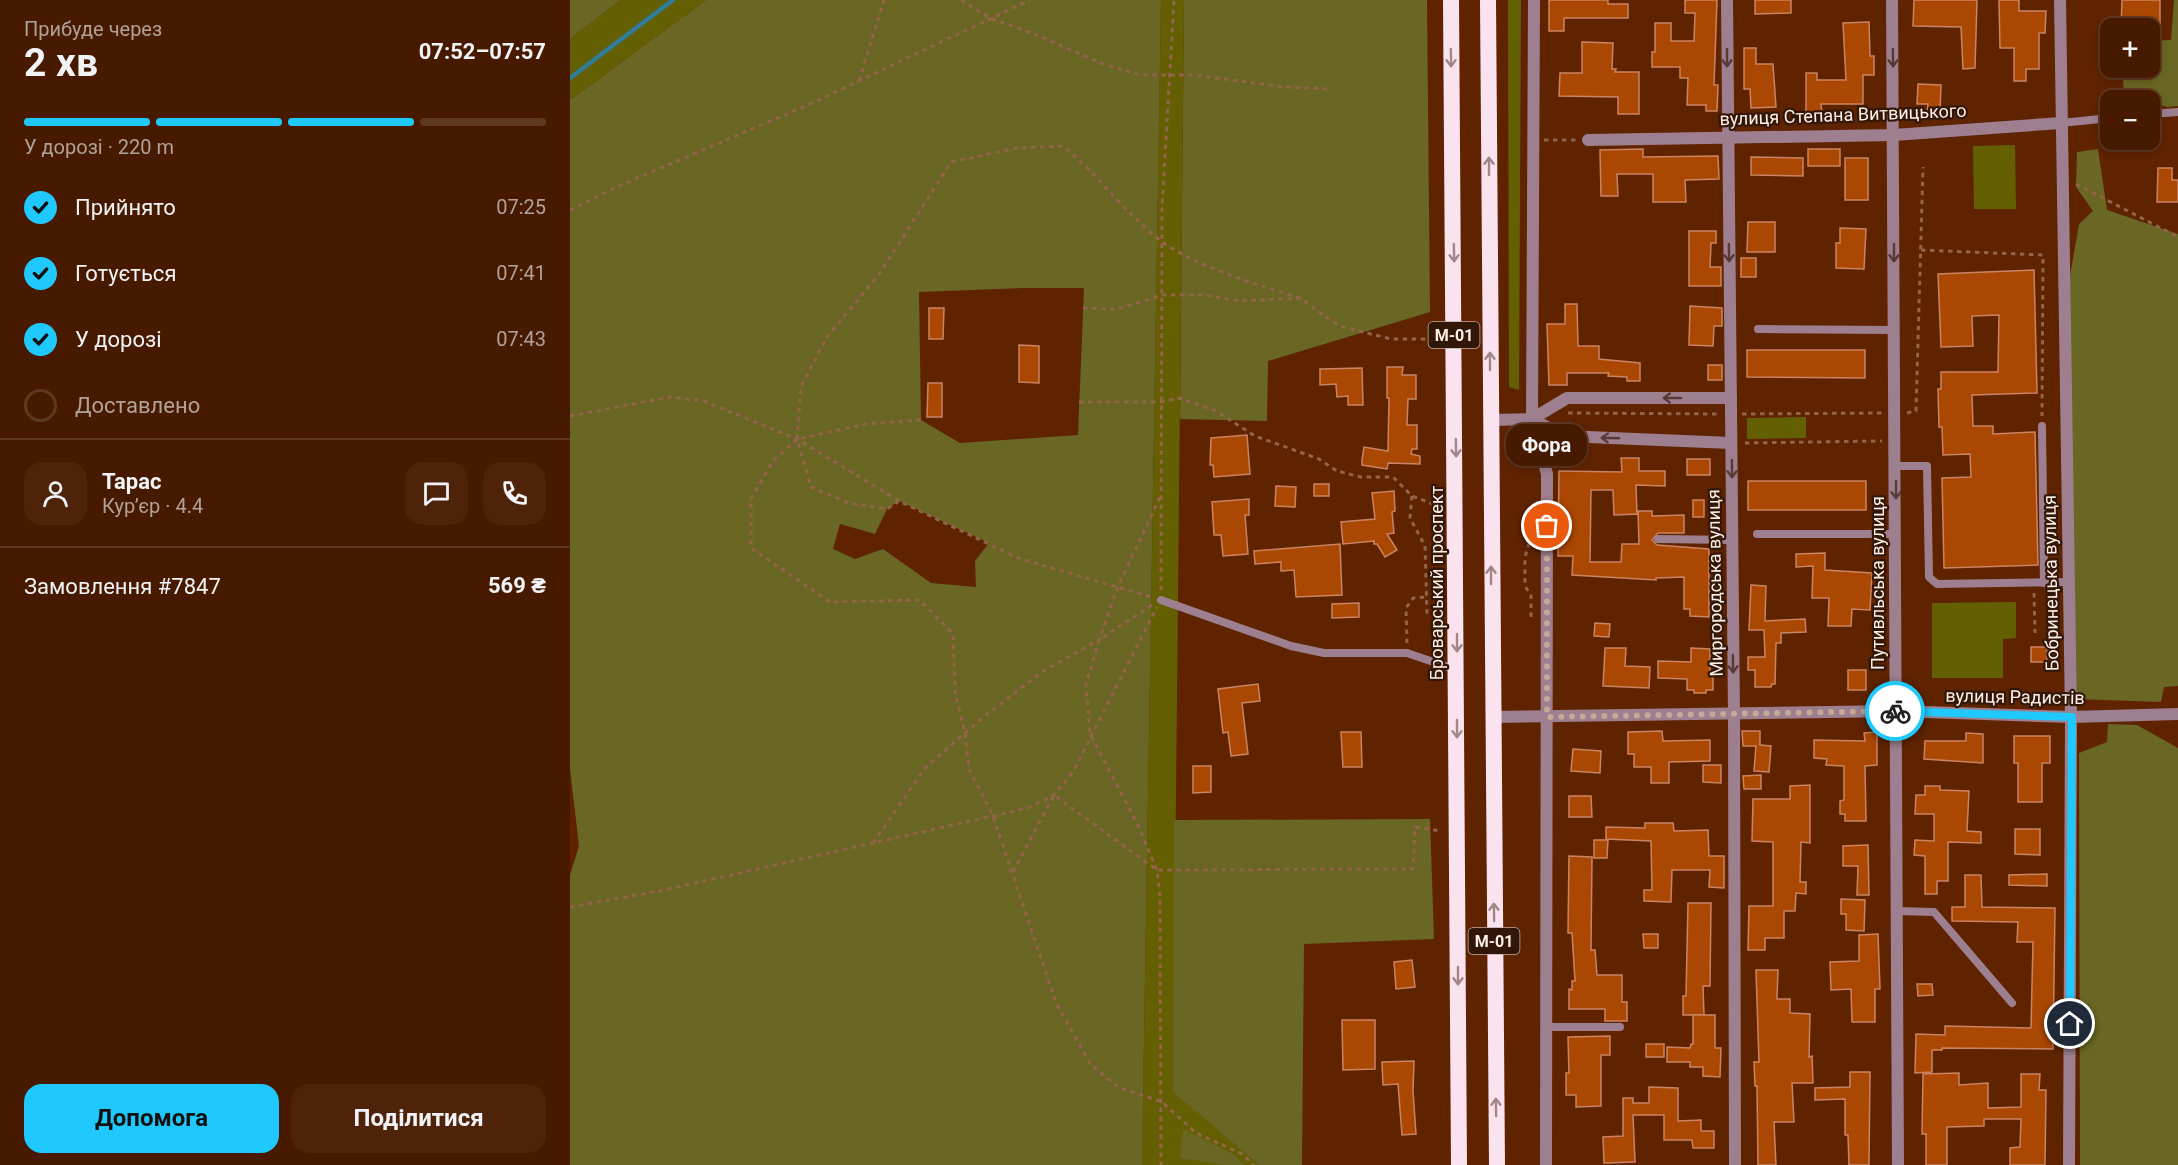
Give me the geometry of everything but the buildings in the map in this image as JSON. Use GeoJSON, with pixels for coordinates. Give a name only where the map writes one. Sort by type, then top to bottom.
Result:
{"type":"FeatureCollection","features":[{"type":"Feature","properties":{"kind":"highway","name":"Броварський проспект"},"geometry":{"type":"LineString","coordinates":[[1451,0],[1459,1165]]}},
{"type":"Feature","properties":{"kind":"highway","name":"М-01"},"geometry":{"type":"LineString","coordinates":[[1488,0],[1497,1165]]}},
{"type":"Feature","properties":{"kind":"street"},"geometry":{"type":"LineString","coordinates":[[1534,0],[1533,140],[1537,416],[1547,474],[1546,1165]]}},
{"type":"Feature","properties":{"kind":"street","name":"Миргородська вулиця"},"geometry":{"type":"LineString","coordinates":[[1727,0],[1734,714],[1735,1165]]}},
{"type":"Feature","properties":{"kind":"street","name":"Путивльська вулиця"},"geometry":{"type":"LineString","coordinates":[[1892,0],[1898,1165]]}},
{"type":"Feature","properties":{"kind":"street","name":"Бобринецька вулиця"},"geometry":{"type":"LineString","coordinates":[[2060,0],[2061,176],[2072,717],[2069,1165]]}},
{"type":"Feature","properties":{"kind":"street","name":"вулиця Степана Витвицького"},"geometry":{"type":"LineString","coordinates":[[1588,140],[1894,135],[2061,123]]}},
{"type":"Feature","properties":{"kind":"street"},"geometry":{"type":"LineString","coordinates":[[1490,420],[1537,416],[1567,398],[1731,398]]}},
{"type":"Feature","properties":{"kind":"street"},"geometry":{"type":"LineString","coordinates":[[1537,416],[1564,436],[1731,443]]}},
{"type":"Feature","properties":{"kind":"street","name":"вулиця Радистів"},"geometry":{"type":"LineString","coordinates":[[1492,717],[1897,711],[2072,717],[2178,714]]}},
{"type":"Feature","properties":{"kind":"lane"},"geometry":{"type":"LineString","coordinates":[[2160,113],[2178,111]]}},
{"type":"Feature","properties":{"kind":"lane","name":"вулиця Степана Витвицького"},"geometry":{"type":"LineString","coordinates":[[2061,123],[2100,119]]}},
{"type":"Feature","properties":{"kind":"lane"},"geometry":{"type":"LineString","coordinates":[[1758,329],[1895,330]]}},
{"type":"Feature","properties":{"kind":"lane"},"geometry":{"type":"LineString","coordinates":[[2042,426],[2044,583]]}},
{"type":"Feature","properties":{"kind":"lane"},"geometry":{"type":"LineString","coordinates":[[1896,466],[1927,466],[1929,577],[1937,584],[2069,582]]}},
{"type":"Feature","properties":{"kind":"lane"},"geometry":{"type":"LineString","coordinates":[[1757,534],[1896,534]]}},
{"type":"Feature","properties":{"kind":"lane"},"geometry":{"type":"LineString","coordinates":[[1658,539],[1732,540]]}},
{"type":"Feature","properties":{"kind":"lane"},"geometry":{"type":"LineString","coordinates":[[1161,600],[1291,646],[1324,653],[1407,653],[1457,670]]}},
{"type":"Feature","properties":{"kind":"lane"},"geometry":{"type":"LineString","coordinates":[[1897,911],[1934,912],[2012,1003]]}},
{"type":"Feature","properties":{"kind":"lane"},"geometry":{"type":"LineString","coordinates":[[1546,1027],[1620,1027]]}},
{"type":"Feature","properties":{"kind":"path"},"geometry":{"type":"LineString","coordinates":[[859,81],[884,0]]}},
{"type":"Feature","properties":{"kind":"path"},"geometry":{"type":"LineString","coordinates":[[961,0],[990,18],[1037,35],[1103,64],[1140,75],[1193,75],[1286,87],[1329,89]]}},
{"type":"Feature","properties":{"kind":"path"},"geometry":{"type":"LineString","coordinates":[[570,210],[621,185],[808,105],[1030,0]]}},
{"type":"Feature","properties":{"kind":"path"},"geometry":{"type":"LineString","coordinates":[[1012,873],[1054,795],[1073,772],[1090,734],[1161,600],[1162,241],[1174,0]]}},
{"type":"Feature","properties":{"kind":"path"},"geometry":{"type":"LineString","coordinates":[[1533,140],[1588,140]]}},
{"type":"Feature","properties":{"kind":"path"},"geometry":{"type":"LineString","coordinates":[[899,501],[887,509],[849,503],[811,487],[796,439],[801,387],[826,338],[880,273],[951,162],[1017,148],[1063,146],[1086,165],[1125,207],[1162,241],[1200,262],[1244,280],[1300,298],[1339,326],[1391,339],[1427,339]]}},
{"type":"Feature","properties":{"kind":"path"},"geometry":{"type":"LineString","coordinates":[[1537,416],[1911,414],[1916,411],[1923,167]]}},
{"type":"Feature","properties":{"kind":"path"},"geometry":{"type":"LineString","coordinates":[[2061,176],[2106,202],[2178,237]]}},
{"type":"Feature","properties":{"kind":"path"},"geometry":{"type":"LineString","coordinates":[[1921,250],[2043,255],[2042,426]]}},
{"type":"Feature","properties":{"kind":"path"},"geometry":{"type":"LineString","coordinates":[[1083,308],[1117,309],[1162,295],[1205,296],[1239,301],[1300,298]]}},
{"type":"Feature","properties":{"kind":"path"},"geometry":{"type":"LineString","coordinates":[[570,416],[671,397],[704,401],[796,439],[899,501],[1018,558],[1117,589],[1161,600]]}},
{"type":"Feature","properties":{"kind":"path"},"geometry":{"type":"LineString","coordinates":[[1079,402],[1161,402],[1179,398],[1216,411],[1255,436],[1319,459],[1337,471],[1361,477],[1393,477],[1412,496],[1456,514]]}},
{"type":"Feature","properties":{"kind":"path"},"geometry":{"type":"LineString","coordinates":[[921,420],[866,424],[796,439],[772,462],[751,499],[751,548],[830,602],[920,600],[953,633],[955,692],[965,734],[969,769],[993,816],[1056,1003],[1091,1065],[1118,1087],[1162,1102],[1196,1133],[1242,1154],[1254,1165]]}},
{"type":"Feature","properties":{"kind":"path"},"geometry":{"type":"LineString","coordinates":[[1731,443],[1896,441]]}},
{"type":"Feature","properties":{"kind":"path"},"geometry":{"type":"LineString","coordinates":[[1161,495],[1117,589],[1086,684],[1090,734],[1138,825],[1157,870],[1160,896],[1161,1165]]}},
{"type":"Feature","properties":{"kind":"path"},"geometry":{"type":"LineString","coordinates":[[1412,496],[1410,518],[1425,546],[1427,616]]}},
{"type":"Feature","properties":{"kind":"path"},"geometry":{"type":"LineString","coordinates":[[1531,617],[1531,595],[1525,586],[1525,557],[1531,537],[1547,526]]}},
{"type":"Feature","properties":{"kind":"path"},"geometry":{"type":"LineString","coordinates":[[2034,583],[2035,633]]}},
{"type":"Feature","properties":{"kind":"path"},"geometry":{"type":"LineString","coordinates":[[1407,653],[1406,608],[1413,598],[1426,597]]}},
{"type":"Feature","properties":{"kind":"path"},"geometry":{"type":"LineString","coordinates":[[873,843],[926,767],[965,734],[1045,669],[1099,640],[1161,600]]}},
{"type":"Feature","properties":{"kind":"path"},"geometry":{"type":"LineString","coordinates":[[570,907],[664,890],[1028,808],[1054,795]]}},
{"type":"Feature","properties":{"kind":"path"},"geometry":{"type":"LineString","coordinates":[[1054,795],[1157,870],[1413,869],[1415,827],[1458,833]]}},
{"type":"Feature","properties":{"kind":"shaded area"},"geometry":{"type":"Polygon","coordinates":[[[570,0],[621,0],[570,39],[570,0]]]}},
{"type":"Feature","properties":{"kind":"shaded area"},"geometry":{"type":"Polygon","coordinates":[[[621,0],[706,0],[570,100],[570,39],[621,0]]]}},
{"type":"Feature","properties":{"kind":"shaded area"},"geometry":{"type":"Polygon","coordinates":[[[706,0],[1161,0],[1142,1165],[570,1165],[570,875],[579,846],[570,769],[570,100],[706,0]],[[1084,288],[919,292],[921,420],[960,443],[1078,435],[1084,288]],[[899,501],[887,509],[875,534],[840,524],[833,549],[855,559],[883,549],[931,583],[976,587],[975,561],[989,543],[899,501]]]}},
{"type":"Feature","properties":{"kind":"shaded area"},"geometry":{"type":"Polygon","coordinates":[[[1161,0],[1184,0],[1173,1091],[1259,1165],[1142,1165],[1161,0]]]}},
{"type":"Feature","properties":{"kind":"shaded area"},"geometry":{"type":"Polygon","coordinates":[[[1184,0],[1427,0],[1430,312],[1268,361],[1267,421],[1180,419],[1184,0]]]}},
{"type":"Feature","properties":{"kind":"shaded area"},"geometry":{"type":"Polygon","coordinates":[[[1508,0],[1521,0],[1519,390],[1509,387],[1508,0]]]}},
{"type":"Feature","properties":{"kind":"shaded area"},"geometry":{"type":"Polygon","coordinates":[[[2174,0],[2178,0],[2178,106],[2160,105],[2160,90],[2124,90],[2123,78],[2160,78],[2160,41],[2171,40],[2174,0]]]}},
{"type":"Feature","properties":{"kind":"shaded area"},"geometry":{"type":"Polygon","coordinates":[[[2015,145],[2016,209],[1974,209],[1973,146],[2015,145]]]}},
{"type":"Feature","properties":{"kind":"shaded area"},"geometry":{"type":"Polygon","coordinates":[[[2098,149],[2107,210],[2178,234],[2178,686],[2164,687],[2161,702],[2075,699],[2069,282],[2079,224],[2093,211],[2076,187],[2077,152],[2098,149]]]}},
{"type":"Feature","properties":{"kind":"shaded area"},"geometry":{"type":"Polygon","coordinates":[[[1806,417],[1806,438],[1747,439],[1747,418],[1806,417]]]}},
{"type":"Feature","properties":{"kind":"shaded area"},"geometry":{"type":"Polygon","coordinates":[[[2016,602],[2016,638],[2003,639],[2003,678],[1932,678],[1932,603],[2016,602]]]}},
{"type":"Feature","properties":{"kind":"shaded area"},"geometry":{"type":"Polygon","coordinates":[[[2108,724],[2137,725],[2178,748],[2178,1165],[2080,1165],[2079,753],[2107,742],[2108,724]]]}},
{"type":"Feature","properties":{"kind":"shaded area"},"geometry":{"type":"Polygon","coordinates":[[[1430,819],[1434,939],[1304,944],[1302,1165],[1259,1165],[1173,1092],[1174,820],[1430,819]]]}},
{"type":"Feature","properties":{"kind":"shaded area"},"geometry":{"type":"Polygon","coordinates":[[[1183,1129],[1233,1154],[1244,1165],[1224,1165],[1180,1158],[1183,1129]]]}},
{"type":"Feature","properties":{"kind":"waterway"},"geometry":{"type":"LineString","coordinates":[[570,78],[673,0]]}},
{"type":"Feature","properties":{"kind":"way so far"},"geometry":{"type":"LineString","coordinates":[[1547,526],[1547,717],[1895,711]]}},
{"type":"Feature","properties":{"kind":"place","name":"Фора"},"geometry":{"type":"Point","coordinates":[1547,526]}},
{"type":"Feature","properties":{"kind":"route"},"geometry":{"type":"LineString","coordinates":[[1895,711],[2072,717],[2070,1024]]}}]}
